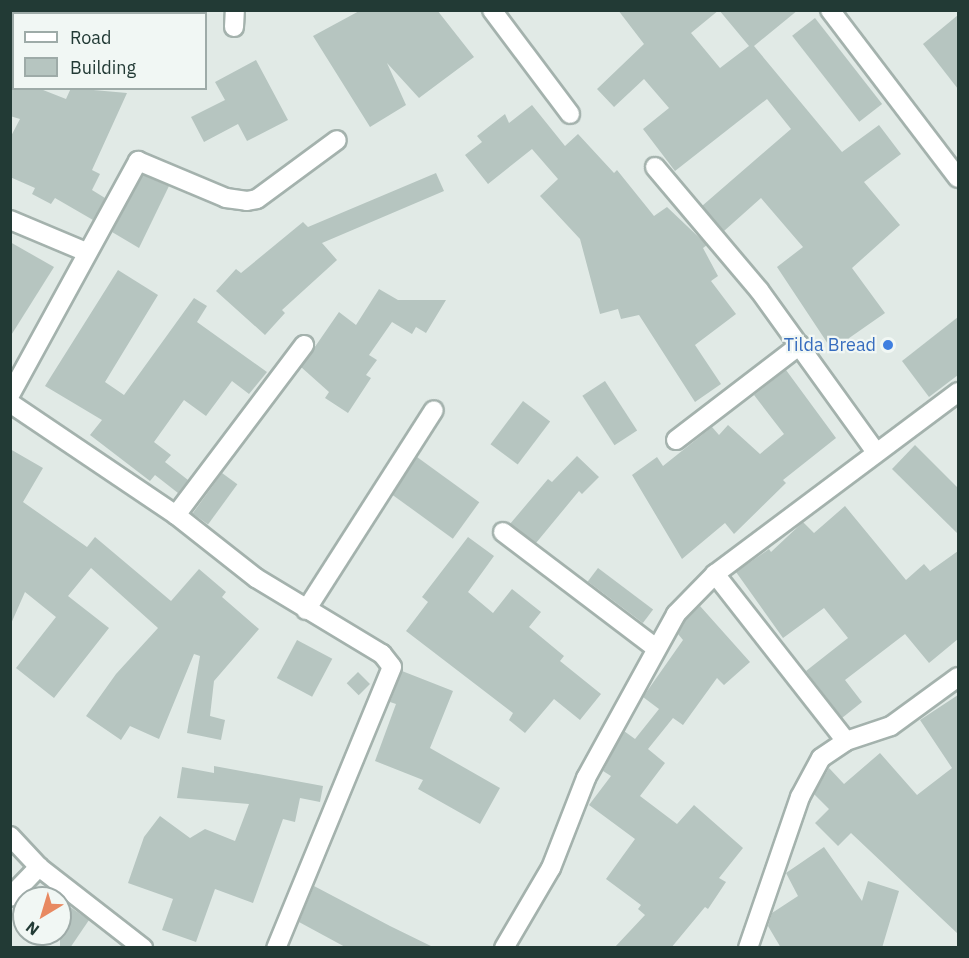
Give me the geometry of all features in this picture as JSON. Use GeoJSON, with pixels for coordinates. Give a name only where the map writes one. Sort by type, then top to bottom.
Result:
{"type":"FeatureCollection","features":[{"type":"Feature","properties":{"kind":"street"},"geometry":{"type":"LineString","coordinates":[[492,10],[570,114]]}},
{"type":"Feature","properties":{"kind":"street"},"geometry":{"type":"LineString","coordinates":[[830,10],[958,177]]}},
{"type":"Feature","properties":{"kind":"street"},"geometry":{"type":"LineString","coordinates":[[10,395],[86,252],[138,161],[226,198],[247,201],[257,199],[337,140]]}},
{"type":"Feature","properties":{"kind":"street"},"geometry":{"type":"LineString","coordinates":[[655,167],[800,345],[876,452]]}},
{"type":"Feature","properties":{"kind":"street"},"geometry":{"type":"LineString","coordinates":[[10,220],[86,252]]}},
{"type":"Feature","properties":{"kind":"street"},"geometry":{"type":"LineString","coordinates":[[176,515],[304,345]]}},
{"type":"Feature","properties":{"kind":"street"},"geometry":{"type":"LineString","coordinates":[[676,440],[800,345]]}},
{"type":"Feature","properties":{"kind":"street"},"geometry":{"type":"LineString","coordinates":[[504,948],[555,859],[586,778],[676,614],[715,574],[958,392]]}},
{"type":"Feature","properties":{"kind":"street"},"geometry":{"type":"LineString","coordinates":[[10,404],[176,515],[306,610],[382,654],[392,673],[276,948]]}},
{"type":"Feature","properties":{"kind":"street"},"geometry":{"type":"LineString","coordinates":[[306,610],[434,410]]}},
{"type":"Feature","properties":{"kind":"street"},"geometry":{"type":"LineString","coordinates":[[503,532],[656,648]]}},
{"type":"Feature","properties":{"kind":"street"},"geometry":{"type":"LineString","coordinates":[[715,574],[846,741]]}},
{"type":"Feature","properties":{"kind":"street"},"geometry":{"type":"LineString","coordinates":[[748,948],[800,797],[821,758],[846,741],[891,726],[958,677]]}},
{"type":"Feature","properties":{"kind":"street"},"geometry":{"type":"LineString","coordinates":[[10,836],[39,867],[143,948]]}},
{"type":"Feature","properties":{"kind":"street"},"geometry":{"type":"LineString","coordinates":[[10,897],[39,867]]}},
{"type":"Feature","properties":{"kind":"building"},"geometry":{"type":"Polygon","coordinates":[[[361,10],[437,10],[474,57],[419,98],[387,63],[406,105],[370,127],[313,36],[361,10]]]}},
{"type":"Feature","properties":{"kind":"building"},"geometry":{"type":"Polygon","coordinates":[[[618,10],[719,10],[798,10],[754,46],[842,152],[879,125],[901,154],[864,182],[900,225],[852,268],[885,313],[832,350],[777,267],[803,247],[761,198],[724,231],[702,206],[791,129],[767,99],[675,171],[643,129],[669,108],[644,79],[614,107],[597,89],[644,44],[618,10]],[[719,10],[691,33],[720,68],[749,46],[719,10]]]}},
{"type":"Feature","properties":{"kind":"building"},"geometry":{"type":"Polygon","coordinates":[[[958,15],[958,89],[923,44],[958,15]]]}},
{"type":"Feature","properties":{"kind":"building"},"geometry":{"type":"Polygon","coordinates":[[[815,18],[882,104],[859,122],[792,36],[815,18]]]}},
{"type":"Feature","properties":{"kind":"building"},"geometry":{"type":"Polygon","coordinates":[[[256,60],[288,120],[247,141],[238,124],[204,142],[191,117],[225,100],[215,82],[256,60]]]}},
{"type":"Feature","properties":{"kind":"building"},"geometry":{"type":"Polygon","coordinates":[[[10,88],[12,90],[43,90],[66,99],[70,90],[127,93],[92,170],[100,174],[92,190],[105,198],[93,220],[55,198],[51,204],[32,194],[35,188],[10,177],[10,138],[20,119],[10,116],[10,88]]]}},
{"type":"Feature","properties":{"kind":"building"},"geometry":{"type":"Polygon","coordinates":[[[532,105],[565,146],[578,134],[614,173],[617,170],[654,216],[667,207],[707,245],[703,248],[718,276],[711,281],[736,314],[695,345],[721,384],[695,402],[639,315],[621,319],[618,309],[600,314],[580,239],[540,196],[558,179],[532,149],[488,184],[465,155],[482,142],[477,136],[505,114],[509,123],[532,105]]]}},
{"type":"Feature","properties":{"kind":"building"},"geometry":{"type":"Polygon","coordinates":[[[436,173],[444,191],[322,243],[337,260],[282,310],[285,313],[265,335],[216,291],[236,269],[241,273],[303,222],[308,227],[436,173]]]}},
{"type":"Feature","properties":{"kind":"building"},"geometry":{"type":"Polygon","coordinates":[[[143,175],[169,186],[139,248],[112,232],[143,175]]]}},
{"type":"Feature","properties":{"kind":"building"},"geometry":{"type":"Polygon","coordinates":[[[10,242],[54,267],[10,337],[10,242]]]}},
{"type":"Feature","properties":{"kind":"building"},"geometry":{"type":"Polygon","coordinates":[[[118,270],[158,295],[105,382],[124,395],[194,298],[207,306],[197,322],[267,372],[249,394],[232,381],[206,416],[184,400],[154,442],[171,455],[165,462],[188,480],[178,493],[155,475],[150,481],[90,435],[102,420],[45,386],[118,270]]]}},
{"type":"Feature","properties":{"kind":"building"},"geometry":{"type":"Polygon","coordinates":[[[379,289],[398,300],[446,300],[426,333],[416,327],[412,334],[392,322],[369,355],[377,360],[366,375],[371,378],[348,413],[325,398],[329,392],[301,367],[339,312],[356,325],[379,289]]]}},
{"type":"Feature","properties":{"kind":"building"},"geometry":{"type":"Polygon","coordinates":[[[958,317],[958,375],[929,397],[902,361],[958,317]]]}},
{"type":"Feature","properties":{"kind":"building"},"geometry":{"type":"Polygon","coordinates":[[[786,370],[836,438],[783,480],[786,483],[734,534],[725,523],[682,559],[632,475],[657,457],[663,466],[712,427],[719,435],[728,425],[760,454],[784,434],[754,395],[786,370]]]}},
{"type":"Feature","properties":{"kind":"building"},"geometry":{"type":"Polygon","coordinates":[[[605,381],[637,430],[614,445],[582,396],[605,381]]]}},
{"type":"Feature","properties":{"kind":"building"},"geometry":{"type":"Polygon","coordinates":[[[523,401],[550,421],[518,465],[491,444],[523,401]]]}},
{"type":"Feature","properties":{"kind":"building"},"geometry":{"type":"Polygon","coordinates":[[[915,445],[958,488],[958,534],[892,469],[915,445]]]}},
{"type":"Feature","properties":{"kind":"building"},"geometry":{"type":"Polygon","coordinates":[[[10,449],[43,468],[23,502],[87,547],[95,537],[171,601],[199,569],[226,592],[222,597],[259,629],[214,681],[210,716],[225,720],[221,740],[187,733],[200,656],[194,654],[159,739],[130,726],[121,740],[86,716],[116,674],[158,628],[91,568],[68,596],[109,628],[54,698],[16,668],[56,617],[25,592],[10,626],[10,449]]]}},
{"type":"Feature","properties":{"kind":"building"},"geometry":{"type":"Polygon","coordinates":[[[577,456],[599,477],[582,494],[579,491],[536,543],[510,524],[548,479],[552,482],[577,456]]]}},
{"type":"Feature","properties":{"kind":"building"},"geometry":{"type":"Polygon","coordinates":[[[417,457],[479,502],[453,539],[391,493],[417,457]]]}},
{"type":"Feature","properties":{"kind":"building"},"geometry":{"type":"Polygon","coordinates":[[[222,473],[237,484],[208,525],[193,513],[222,473]]]}},
{"type":"Feature","properties":{"kind":"building"},"geometry":{"type":"Polygon","coordinates":[[[845,506],[906,580],[924,564],[930,571],[958,551],[958,639],[929,663],[905,634],[845,680],[862,702],[842,718],[806,671],[848,638],[824,608],[783,638],[736,572],[769,549],[771,552],[803,522],[814,533],[845,506]]]}},
{"type":"Feature","properties":{"kind":"building"},"geometry":{"type":"Polygon","coordinates":[[[468,537],[494,556],[468,592],[493,613],[512,589],[541,612],[529,627],[564,656],[560,661],[601,694],[580,720],[554,699],[525,733],[509,720],[513,713],[406,631],[428,602],[422,597],[468,537]]]}},
{"type":"Feature","properties":{"kind":"building"},"geometry":{"type":"Polygon","coordinates":[[[598,568],[653,610],[643,623],[588,582],[598,568]]]}},
{"type":"Feature","properties":{"kind":"building"},"geometry":{"type":"Polygon","coordinates":[[[700,606],[750,662],[724,685],[717,678],[683,725],[673,718],[648,749],[665,763],[640,796],[677,824],[694,805],[743,848],[719,878],[726,882],[708,909],[705,907],[671,948],[614,948],[645,915],[638,909],[641,905],[606,879],[635,839],[589,805],[611,776],[603,771],[624,731],[635,739],[659,709],[643,697],[683,640],[678,634],[685,621],[700,606]]]}},
{"type":"Feature","properties":{"kind":"building"},"geometry":{"type":"Polygon","coordinates":[[[297,640],[332,659],[312,697],[277,678],[297,640]]]}},
{"type":"Feature","properties":{"kind":"building"},"geometry":{"type":"Polygon","coordinates":[[[402,671],[453,691],[430,748],[500,788],[480,824],[418,789],[423,780],[375,761],[396,704],[390,702],[402,671]]]}},
{"type":"Feature","properties":{"kind":"building"},"geometry":{"type":"Polygon","coordinates":[[[358,672],[370,684],[359,695],[347,683],[358,672]]]}},
{"type":"Feature","properties":{"kind":"building"},"geometry":{"type":"Polygon","coordinates":[[[958,695],[958,934],[851,833],[838,846],[815,823],[829,809],[814,794],[829,768],[844,784],[880,753],[917,795],[952,768],[920,720],[958,695]]]}},
{"type":"Feature","properties":{"kind":"building"},"geometry":{"type":"Polygon","coordinates":[[[214,766],[323,786],[320,802],[300,798],[295,822],[283,819],[253,903],[215,889],[196,942],[162,930],[173,899],[128,883],[144,837],[160,816],[190,838],[205,829],[235,841],[249,804],[177,798],[182,767],[214,773],[214,766]]]}},
{"type":"Feature","properties":{"kind":"building"},"geometry":{"type":"Polygon","coordinates":[[[824,847],[862,901],[868,881],[899,891],[882,948],[781,948],[768,926],[772,913],[798,896],[786,873],[824,847]]]}},
{"type":"Feature","properties":{"kind":"building"},"geometry":{"type":"Polygon","coordinates":[[[314,886],[435,948],[347,948],[299,922],[314,886]]]}},
{"type":"Feature","properties":{"kind":"building"},"geometry":{"type":"Polygon","coordinates":[[[72,908],[89,920],[72,945],[72,908]]]}},
{"type":"Feature","properties":{"kind":"place","name":"Tilda Bread"},"geometry":{"type":"Point","coordinates":[888,345]}}]}
